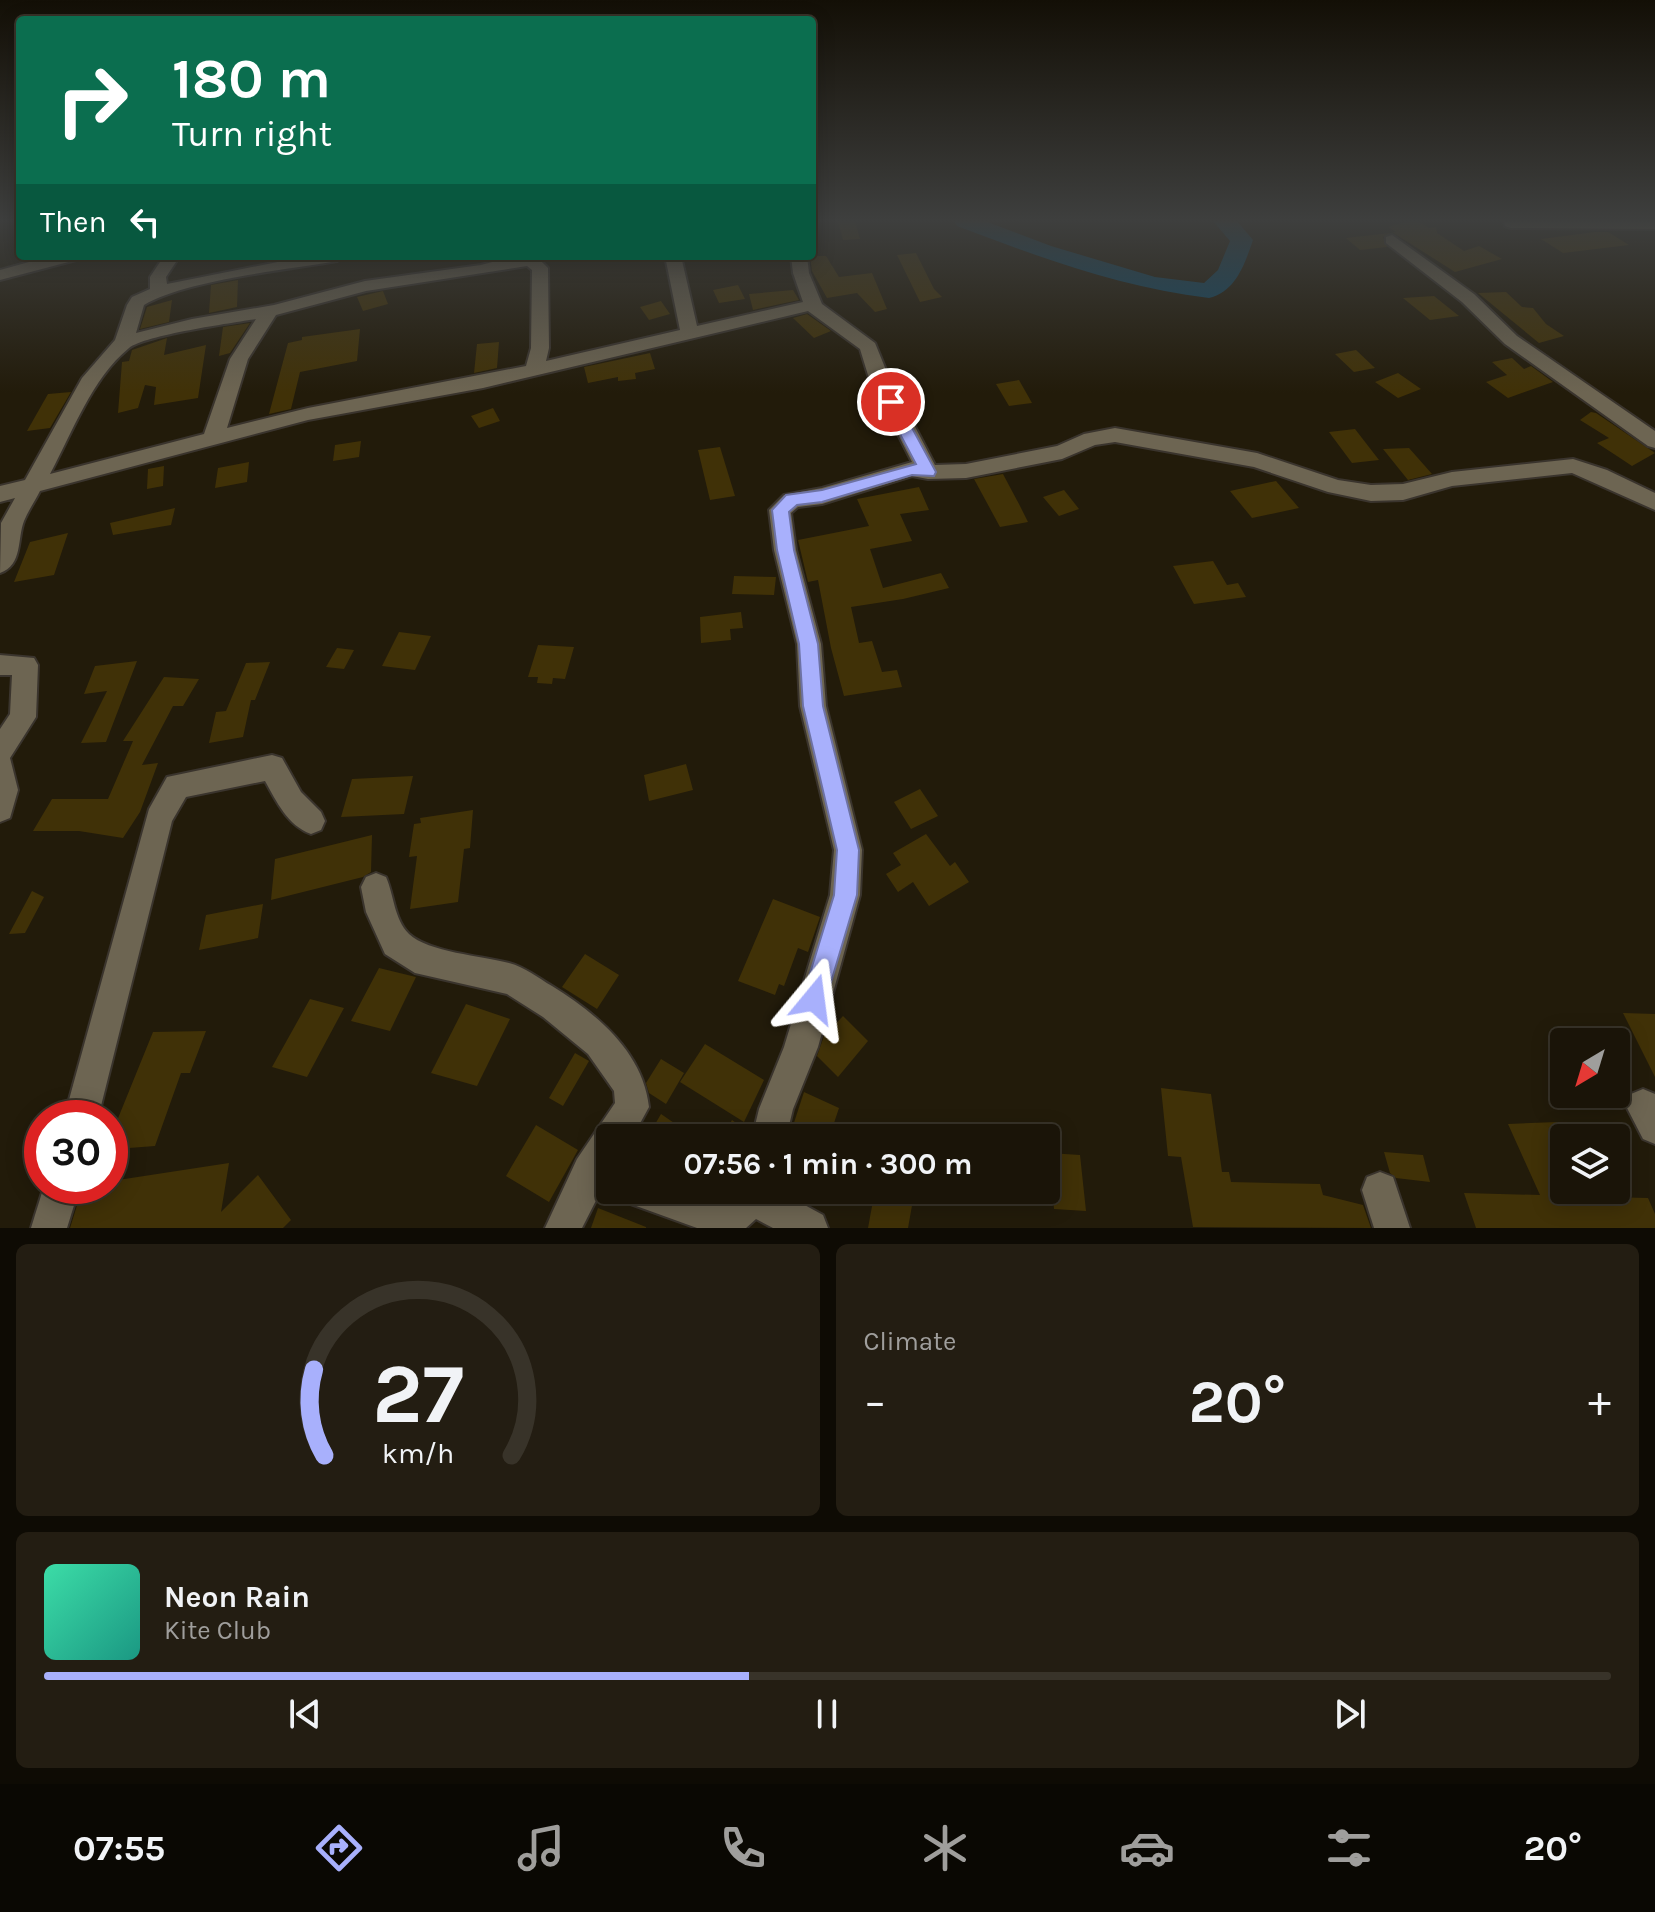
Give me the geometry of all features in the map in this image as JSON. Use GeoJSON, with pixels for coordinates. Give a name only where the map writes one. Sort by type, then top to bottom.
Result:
{"type":"FeatureCollection","features":[{"type":"Feature","properties":{"kind":"street"},"geometry":{"type":"LineString","coordinates":[[158,278],[159,291]]}},
{"type":"Feature","properties":{"kind":"street"},"geometry":{"type":"LineString","coordinates":[[0,564],[6,556],[12,523],[92,378],[124,342],[136,303],[159,291],[224,278]]}},
{"type":"Feature","properties":{"kind":"street"},"geometry":{"type":"LineString","coordinates":[[124,342],[365,286],[421,278]]}},
{"type":"Feature","properties":{"kind":"street"},"geometry":{"type":"LineString","coordinates":[[534,371],[540,348],[540,278]]}},
{"type":"Feature","properties":{"kind":"street"},"geometry":{"type":"LineString","coordinates":[[678,278],[689,331]]}},
{"type":"Feature","properties":{"kind":"street"},"geometry":{"type":"LineString","coordinates":[[803,278],[814,307]]}},
{"type":"Feature","properties":{"kind":"street"},"geometry":{"type":"LineString","coordinates":[[1442,278],[1468,298],[1511,340],[1655,441]]}},
{"type":"Feature","properties":{"kind":"street"},"geometry":{"type":"LineString","coordinates":[[0,494],[308,414],[534,371],[689,331],[808,306],[841,323],[868,347],[884,389],[928,472]]}},
{"type":"Feature","properties":{"kind":"street"},"geometry":{"type":"LineString","coordinates":[[213,439],[239,359],[270,310]]}},
{"type":"Feature","properties":{"kind":"street"},"geometry":{"type":"LineString","coordinates":[[772,1124],[801,1047],[845,895],[848,850],[813,706],[809,644],[785,550],[780,510],[792,500],[822,496],[912,469],[928,472],[966,471],[1038,458],[1062,452],[1091,439],[1115,435],[1257,460],[1336,487],[1371,493],[1403,492],[1452,479],[1573,466],[1600,475],[1655,502]]}},
{"type":"Feature","properties":{"kind":"street"},"geometry":{"type":"LineString","coordinates":[[0,665],[25,665],[23,717],[0,751]]}},
{"type":"Feature","properties":{"kind":"street"},"geometry":{"type":"LineString","coordinates":[[0,765],[4,790],[0,809]]}},
{"type":"Feature","properties":{"kind":"street"},"geometry":{"type":"LineString","coordinates":[[86,1100],[159,818],[177,786],[272,767],[291,801],[311,821]]}},
{"type":"Feature","properties":{"kind":"street"},"geometry":{"type":"LineString","coordinates":[[376,887],[381,912],[396,943],[415,957],[513,980],[600,1042],[630,1086],[632,1107],[621,1124]]}},
{"type":"Feature","properties":{"kind":"street"},"geometry":{"type":"LineString","coordinates":[[563,1228],[596,1182]]}},
{"type":"Feature","properties":{"kind":"street"},"geometry":{"type":"LineString","coordinates":[[1380,1190],[1392,1228]]}},
{"type":"Feature","properties":{"kind":"street"},"geometry":{"type":"LineString","coordinates":[[49,1228],[56,1204]]}},
{"type":"Feature","properties":{"kind":"street"},"geometry":{"type":"LineString","coordinates":[[715,1204],[810,1228]]}},
{"type":"Feature","properties":{"kind":"building"},"geometry":{"type":"Polygon","coordinates":[[[816,278],[874,278],[887,309],[875,312],[857,293],[827,298],[816,278]]]}},
{"type":"Feature","properties":{"kind":"building"},"geometry":{"type":"Polygon","coordinates":[[[908,278],[929,278],[942,297],[920,302],[908,278]]]}},
{"type":"Feature","properties":{"kind":"building"},"geometry":{"type":"Polygon","coordinates":[[[238,280],[237,307],[209,313],[211,285],[238,280]]]}},
{"type":"Feature","properties":{"kind":"building"},"geometry":{"type":"Polygon","coordinates":[[[738,285],[745,299],[719,303],[713,290],[738,285]]]}},
{"type":"Feature","properties":{"kind":"building"},"geometry":{"type":"Polygon","coordinates":[[[793,290],[799,300],[753,310],[749,294],[793,290]]]}},
{"type":"Feature","properties":{"kind":"building"},"geometry":{"type":"Polygon","coordinates":[[[383,291],[388,304],[363,311],[357,297],[383,291]]]}},
{"type":"Feature","properties":{"kind":"building"},"geometry":{"type":"Polygon","coordinates":[[[1506,292],[1522,307],[1533,308],[1546,324],[1564,336],[1539,343],[1478,293],[1506,292]]]}},
{"type":"Feature","properties":{"kind":"building"},"geometry":{"type":"Polygon","coordinates":[[[1434,296],[1459,316],[1430,320],[1403,298],[1434,296]]]}},
{"type":"Feature","properties":{"kind":"building"},"geometry":{"type":"Polygon","coordinates":[[[172,300],[169,322],[140,329],[147,307],[172,300]]]}},
{"type":"Feature","properties":{"kind":"building"},"geometry":{"type":"Polygon","coordinates":[[[661,301],[670,314],[649,320],[640,307],[661,301]]]}},
{"type":"Feature","properties":{"kind":"building"},"geometry":{"type":"Polygon","coordinates":[[[807,314],[831,331],[814,338],[793,318],[807,314]]]}},
{"type":"Feature","properties":{"kind":"building"},"geometry":{"type":"Polygon","coordinates":[[[250,323],[230,353],[219,356],[223,327],[250,323]]]}},
{"type":"Feature","properties":{"kind":"building"},"geometry":{"type":"Polygon","coordinates":[[[360,329],[357,361],[300,372],[291,409],[269,414],[288,343],[302,340],[302,337],[360,329]]]}},
{"type":"Feature","properties":{"kind":"building"},"geometry":{"type":"Polygon","coordinates":[[[167,338],[164,355],[206,345],[198,398],[154,405],[156,387],[145,385],[138,408],[118,413],[122,362],[129,361],[132,350],[167,338]]]}},
{"type":"Feature","properties":{"kind":"building"},"geometry":{"type":"Polygon","coordinates":[[[499,342],[497,368],[474,373],[477,344],[499,342]]]}},
{"type":"Feature","properties":{"kind":"building"},"geometry":{"type":"Polygon","coordinates":[[[1356,350],[1375,368],[1354,372],[1335,354],[1356,350]]]}},
{"type":"Feature","properties":{"kind":"building"},"geometry":{"type":"Polygon","coordinates":[[[650,353],[655,369],[635,373],[636,379],[618,381],[618,377],[588,383],[584,367],[650,353]]]}},
{"type":"Feature","properties":{"kind":"building"},"geometry":{"type":"Polygon","coordinates":[[[1512,358],[1524,369],[1531,366],[1553,382],[1508,398],[1486,382],[1507,375],[1492,362],[1512,358]]]}},
{"type":"Feature","properties":{"kind":"building"},"geometry":{"type":"Polygon","coordinates":[[[1398,373],[1421,389],[1398,398],[1375,382],[1398,373]]]}},
{"type":"Feature","properties":{"kind":"building"},"geometry":{"type":"Polygon","coordinates":[[[1019,380],[1032,403],[1009,406],[996,384],[1019,380]]]}},
{"type":"Feature","properties":{"kind":"building"},"geometry":{"type":"Polygon","coordinates":[[[71,392],[50,428],[27,431],[48,394],[71,392]]]}},
{"type":"Feature","properties":{"kind":"building"},"geometry":{"type":"Polygon","coordinates":[[[493,408],[500,421],[479,428],[471,416],[493,408]]]}},
{"type":"Feature","properties":{"kind":"building"},"geometry":{"type":"Polygon","coordinates":[[[1591,412],[1655,453],[1632,466],[1597,443],[1609,438],[1580,420],[1591,412]]]}},
{"type":"Feature","properties":{"kind":"building"},"geometry":{"type":"Polygon","coordinates":[[[1355,429],[1379,460],[1352,463],[1329,432],[1355,429]]]}},
{"type":"Feature","properties":{"kind":"building"},"geometry":{"type":"Polygon","coordinates":[[[361,441],[359,457],[333,461],[335,445],[361,441]]]}},
{"type":"Feature","properties":{"kind":"building"},"geometry":{"type":"Polygon","coordinates":[[[720,447],[735,496],[710,500],[698,450],[720,447]]]}},
{"type":"Feature","properties":{"kind":"building"},"geometry":{"type":"Polygon","coordinates":[[[1409,448],[1432,474],[1408,480],[1383,449],[1409,448]]]}},
{"type":"Feature","properties":{"kind":"building"},"geometry":{"type":"Polygon","coordinates":[[[249,462],[247,482],[215,488],[218,468],[249,462]]]}},
{"type":"Feature","properties":{"kind":"building"},"geometry":{"type":"Polygon","coordinates":[[[164,466],[163,486],[147,489],[148,469],[164,466]]]}},
{"type":"Feature","properties":{"kind":"building"},"geometry":{"type":"Polygon","coordinates":[[[1003,474],[1028,522],[1000,527],[974,479],[1003,474]]]}},
{"type":"Feature","properties":{"kind":"building"},"geometry":{"type":"Polygon","coordinates":[[[1276,481],[1299,508],[1252,518],[1230,491],[1276,481]]]}},
{"type":"Feature","properties":{"kind":"building"},"geometry":{"type":"Polygon","coordinates":[[[919,487],[929,510],[900,514],[912,541],[870,549],[883,588],[941,573],[949,588],[851,607],[859,643],[872,641],[882,672],[897,670],[902,687],[844,696],[818,580],[808,582],[798,540],[869,526],[857,499],[919,487]]]}},
{"type":"Feature","properties":{"kind":"building"},"geometry":{"type":"Polygon","coordinates":[[[1064,490],[1079,509],[1059,516],[1043,497],[1064,490]]]}},
{"type":"Feature","properties":{"kind":"building"},"geometry":{"type":"Polygon","coordinates":[[[175,508],[171,525],[113,535],[110,523],[175,508]]]}},
{"type":"Feature","properties":{"kind":"building"},"geometry":{"type":"Polygon","coordinates":[[[68,533],[54,575],[14,582],[30,542],[68,533]]]}},
{"type":"Feature","properties":{"kind":"building"},"geometry":{"type":"Polygon","coordinates":[[[1213,561],[1227,585],[1238,583],[1246,597],[1194,604],[1173,566],[1213,561]]]}},
{"type":"Feature","properties":{"kind":"building"},"geometry":{"type":"Polygon","coordinates":[[[734,576],[776,577],[774,595],[732,594],[734,576]]]}},
{"type":"Feature","properties":{"kind":"building"},"geometry":{"type":"Polygon","coordinates":[[[741,612],[743,628],[730,629],[731,640],[701,643],[700,617],[741,612]]]}},
{"type":"Feature","properties":{"kind":"building"},"geometry":{"type":"Polygon","coordinates":[[[399,632],[431,636],[415,670],[382,666],[399,632]]]}},
{"type":"Feature","properties":{"kind":"building"},"geometry":{"type":"Polygon","coordinates":[[[538,645],[574,647],[565,679],[553,678],[552,684],[537,683],[538,677],[528,677],[538,645]]]}},
{"type":"Feature","properties":{"kind":"building"},"geometry":{"type":"Polygon","coordinates":[[[337,648],[354,650],[344,669],[326,667],[337,648]]]}},
{"type":"Feature","properties":{"kind":"building"},"geometry":{"type":"Polygon","coordinates":[[[137,661],[106,742],[81,743],[107,691],[84,694],[95,666],[137,661]]]}},
{"type":"Feature","properties":{"kind":"building"},"geometry":{"type":"Polygon","coordinates":[[[270,662],[255,700],[251,700],[243,737],[209,743],[216,712],[226,711],[246,663],[270,662]]]}},
{"type":"Feature","properties":{"kind":"building"},"geometry":{"type":"Polygon","coordinates":[[[164,677],[199,679],[183,706],[173,706],[142,765],[158,763],[140,812],[123,838],[79,831],[33,831],[52,799],[108,799],[133,741],[123,741],[164,677]]]}},
{"type":"Feature","properties":{"kind":"building"},"geometry":{"type":"Polygon","coordinates":[[[686,764],[693,790],[649,801],[644,775],[686,764]]]}},
{"type":"Feature","properties":{"kind":"building"},"geometry":{"type":"Polygon","coordinates":[[[413,776],[404,814],[341,817],[352,779],[413,776]]]}},
{"type":"Feature","properties":{"kind":"building"},"geometry":{"type":"Polygon","coordinates":[[[920,789],[938,816],[911,829],[894,802],[920,789]]]}},
{"type":"Feature","properties":{"kind":"building"},"geometry":{"type":"Polygon","coordinates":[[[473,810],[470,848],[464,849],[458,902],[410,909],[417,856],[409,857],[414,824],[421,823],[420,818],[473,810]]]}},
{"type":"Feature","properties":{"kind":"building"},"geometry":{"type":"Polygon","coordinates":[[[926,834],[950,866],[955,862],[969,882],[929,906],[913,882],[898,892],[886,874],[901,865],[893,853],[926,834]]]}},
{"type":"Feature","properties":{"kind":"building"},"geometry":{"type":"Polygon","coordinates":[[[372,835],[371,872],[363,877],[271,900],[275,859],[372,835]]]}},
{"type":"Feature","properties":{"kind":"building"},"geometry":{"type":"Polygon","coordinates":[[[32,891],[44,897],[25,933],[9,934],[32,891]]]}},
{"type":"Feature","properties":{"kind":"building"},"geometry":{"type":"Polygon","coordinates":[[[773,899],[820,917],[808,952],[798,948],[784,986],[779,984],[775,995],[738,981],[773,899]]]}},
{"type":"Feature","properties":{"kind":"building"},"geometry":{"type":"Polygon","coordinates":[[[263,904],[258,938],[199,950],[206,915],[263,904]]]}},
{"type":"Feature","properties":{"kind":"building"},"geometry":{"type":"Polygon","coordinates":[[[585,954],[619,975],[597,1009],[562,987],[585,954]]]}},
{"type":"Feature","properties":{"kind":"building"},"geometry":{"type":"Polygon","coordinates":[[[379,968],[416,977],[390,1031],[351,1021],[379,968]]]}},
{"type":"Feature","properties":{"kind":"building"},"geometry":{"type":"Polygon","coordinates":[[[310,999],[344,1008],[307,1077],[272,1067],[310,999]]]}},
{"type":"Feature","properties":{"kind":"building"},"geometry":{"type":"Polygon","coordinates":[[[466,1004],[510,1019],[477,1086],[431,1073],[466,1004]]]}},
{"type":"Feature","properties":{"kind":"building"},"geometry":{"type":"Polygon","coordinates":[[[1623,1013],[1655,1014],[1655,1077],[1623,1013]]]}},
{"type":"Feature","properties":{"kind":"building"},"geometry":{"type":"Polygon","coordinates":[[[843,1016],[868,1041],[838,1077],[817,1056],[824,1036],[843,1016]]]}},
{"type":"Feature","properties":{"kind":"building"},"geometry":{"type":"Polygon","coordinates":[[[206,1031],[190,1073],[181,1073],[155,1146],[129,1148],[128,1151],[128,1100],[125,1100],[153,1032],[206,1031]]]}},
{"type":"Feature","properties":{"kind":"building"},"geometry":{"type":"Polygon","coordinates":[[[705,1044],[764,1080],[744,1122],[680,1082],[705,1044]]]}},
{"type":"Feature","properties":{"kind":"building"},"geometry":{"type":"Polygon","coordinates":[[[575,1053],[589,1061],[563,1106],[549,1098],[575,1053]]]}},
{"type":"Feature","properties":{"kind":"building"},"geometry":{"type":"Polygon","coordinates":[[[661,1059],[684,1073],[666,1104],[649,1093],[646,1083],[661,1059]]]}},
{"type":"Feature","properties":{"kind":"building"},"geometry":{"type":"Polygon","coordinates":[[[1161,1088],[1211,1094],[1222,1172],[1229,1172],[1231,1182],[1320,1184],[1323,1195],[1363,1205],[1371,1228],[1193,1227],[1181,1157],[1168,1156],[1161,1088]]]}},
{"type":"Feature","properties":{"kind":"building"},"geometry":{"type":"Polygon","coordinates":[[[804,1092],[839,1108],[834,1124],[794,1124],[804,1092]]]}},
{"type":"Feature","properties":{"kind":"building"},"geometry":{"type":"Polygon","coordinates":[[[661,1114],[676,1124],[655,1124],[661,1114]]]}},
{"type":"Feature","properties":{"kind":"building"},"geometry":{"type":"Polygon","coordinates":[[[1557,1122],[1550,1124],[1550,1204],[1630,1204],[1630,1198],[1648,1198],[1655,1214],[1655,1228],[1476,1228],[1464,1193],[1540,1195],[1508,1124],[1557,1122]]]}},
{"type":"Feature","properties":{"kind":"building"},"geometry":{"type":"Polygon","coordinates":[[[536,1125],[578,1150],[549,1202],[506,1176],[536,1125]]]}},
{"type":"Feature","properties":{"kind":"building"},"geometry":{"type":"Polygon","coordinates":[[[1384,1152],[1423,1155],[1430,1182],[1396,1178],[1390,1173],[1384,1152]]]}},
{"type":"Feature","properties":{"kind":"building"},"geometry":{"type":"Polygon","coordinates":[[[1060,1154],[1080,1155],[1086,1211],[1054,1209],[1054,1204],[1060,1204],[1060,1154]]]}},
{"type":"Feature","properties":{"kind":"building"},"geometry":{"type":"Polygon","coordinates":[[[229,1163],[221,1212],[258,1175],[291,1220],[283,1228],[70,1228],[77,1204],[128,1204],[128,1178],[229,1163]]]}},
{"type":"Feature","properties":{"kind":"building"},"geometry":{"type":"Polygon","coordinates":[[[872,1204],[912,1204],[908,1228],[868,1228],[872,1204]]]}},
{"type":"Feature","properties":{"kind":"building"},"geometry":{"type":"Polygon","coordinates":[[[598,1208],[646,1227],[646,1228],[591,1228],[598,1208]]]}},
{"type":"Feature","properties":{"kind":"waterway"},"geometry":{"type":"LineString","coordinates":[[1134,278],[1153,284],[1209,291],[1223,278]]}},
{"type":"Feature","properties":{"kind":"route"},"geometry":{"type":"LineString","coordinates":[[814,999],[845,895],[848,850],[813,706],[809,644],[785,550],[780,510],[792,500],[822,496],[912,469],[928,472],[891,402]]}}]}
